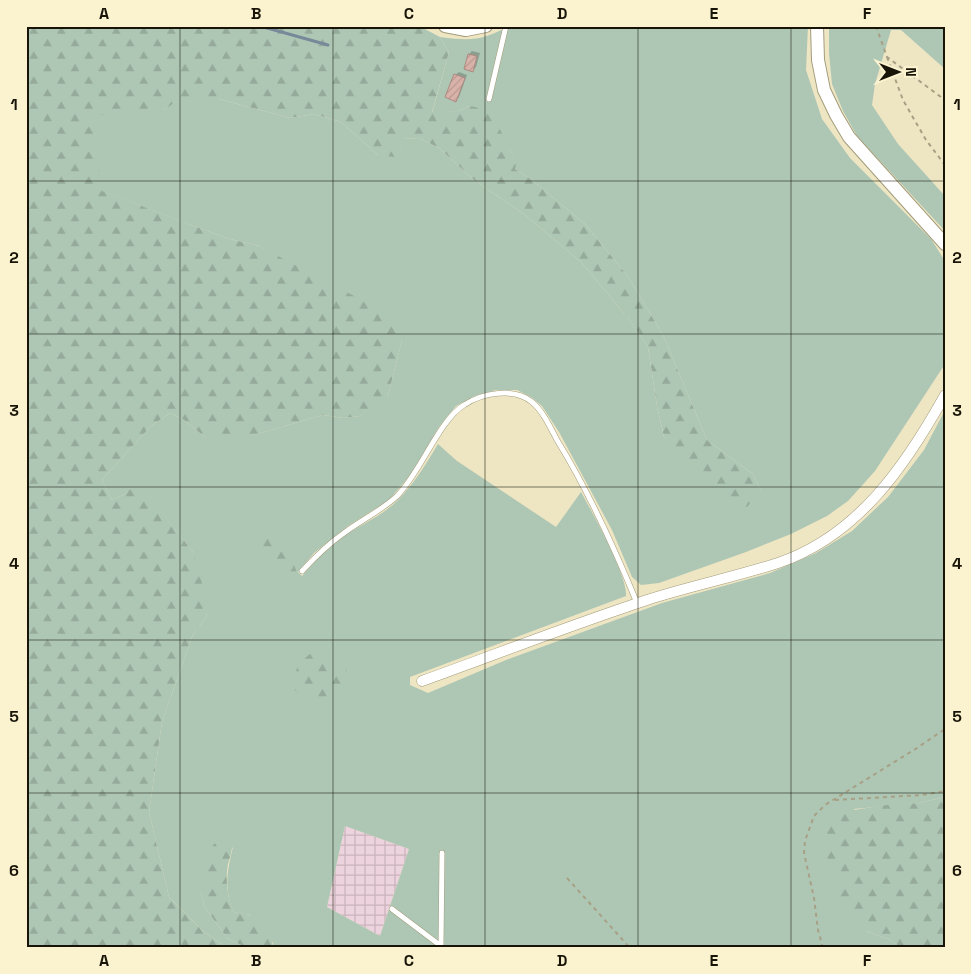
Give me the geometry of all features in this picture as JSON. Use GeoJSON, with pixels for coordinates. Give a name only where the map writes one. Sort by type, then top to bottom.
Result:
{"type":"FeatureCollection","features":[{"type":"Feature","properties":{"kind":"street"},"geometry":{"type":"LineString","coordinates":[[445,26],[466,30],[486,26]]}},
{"type":"Feature","properties":{"kind":"street"},"geometry":{"type":"LineString","coordinates":[[817,26],[818,60],[824,90],[836,115],[849,137],[945,244]]}},
{"type":"Feature","properties":{"kind":"street"},"geometry":{"type":"LineString","coordinates":[[422,681],[637,603],[779,563],[813,548],[853,520],[896,474],[922,437],[945,395]]}},
{"type":"Feature","properties":{"kind":"lane"},"geometry":{"type":"LineString","coordinates":[[489,99],[506,26]]}},
{"type":"Feature","properties":{"kind":"lane"},"geometry":{"type":"LineString","coordinates":[[302,571],[328,545],[378,511],[396,496],[410,480],[443,427],[462,405],[474,399],[493,394],[510,393],[532,401],[544,418],[609,535],[637,603]]}},
{"type":"Feature","properties":{"kind":"lane"},"geometry":{"type":"LineString","coordinates":[[442,853],[442,947]]}},
{"type":"Feature","properties":{"kind":"lane"},"geometry":{"type":"LineString","coordinates":[[392,909],[442,947]]}},
{"type":"Feature","properties":{"kind":"path"},"geometry":{"type":"LineString","coordinates":[[876,26],[903,100],[926,140],[945,165]]}},
{"type":"Feature","properties":{"kind":"path"},"geometry":{"type":"LineString","coordinates":[[887,57],[945,100]]}},
{"type":"Feature","properties":{"kind":"path"},"geometry":{"type":"LineString","coordinates":[[823,948],[804,854],[805,841],[814,816],[825,805],[945,729]]}},
{"type":"Feature","properties":{"kind":"path"},"geometry":{"type":"LineString","coordinates":[[834,800],[922,795],[945,791]]}},
{"type":"Feature","properties":{"kind":"path"},"geometry":{"type":"LineString","coordinates":[[567,878],[630,948]]}},
{"type":"Feature","properties":{"kind":"shaded area"},"geometry":{"type":"Polygon","coordinates":[[[345,826],[409,849],[380,936],[327,907],[345,826]]]}},
{"type":"Feature","properties":{"kind":"green space"},"geometry":{"type":"Polygon","coordinates":[[[26,26],[419,26],[440,37],[449,52],[432,112],[458,111],[470,106],[490,110],[517,163],[515,169],[532,180],[585,224],[627,275],[663,335],[707,440],[753,474],[761,491],[747,507],[724,494],[664,437],[648,347],[628,318],[581,262],[525,215],[474,180],[439,148],[419,138],[402,139],[400,148],[403,158],[378,155],[341,122],[314,114],[290,118],[219,99],[180,99],[164,110],[91,116],[102,191],[226,238],[259,246],[394,317],[402,340],[388,396],[360,416],[344,418],[323,415],[232,440],[206,438],[184,420],[170,413],[150,427],[102,480],[112,500],[125,494],[137,481],[193,552],[200,571],[207,617],[193,634],[162,722],[149,812],[169,897],[204,932],[227,948],[26,948],[26,26]]]}},
{"type":"Feature","properties":{"kind":"green space"},"geometry":{"type":"Polygon","coordinates":[[[509,26],[808,26],[806,70],[822,119],[850,158],[931,239],[945,261],[945,364],[875,471],[848,501],[827,516],[791,534],[659,583],[641,585],[632,577],[612,530],[559,432],[542,406],[531,397],[517,390],[496,390],[475,396],[456,406],[439,427],[412,473],[389,500],[348,526],[314,553],[298,572],[302,576],[336,542],[398,500],[415,481],[438,444],[457,461],[556,527],[581,492],[616,560],[626,596],[410,677],[410,685],[428,693],[506,660],[662,603],[770,573],[816,553],[852,531],[888,497],[924,450],[945,410],[945,797],[919,803],[854,809],[866,931],[890,940],[901,948],[397,948],[392,945],[391,948],[271,948],[273,943],[250,915],[233,912],[228,895],[227,879],[233,847],[201,893],[204,906],[227,938],[247,948],[227,948],[204,932],[169,897],[149,812],[162,722],[193,634],[207,617],[193,552],[137,482],[125,494],[112,500],[102,480],[150,427],[170,413],[184,420],[206,438],[254,435],[323,415],[344,418],[360,416],[388,396],[402,340],[259,246],[226,238],[101,191],[26,78],[164,110],[179,99],[219,99],[290,118],[314,114],[341,122],[378,155],[400,148],[401,139],[419,138],[439,148],[474,180],[525,215],[581,262],[628,318],[648,347],[664,437],[761,491],[753,474],[707,440],[663,335],[627,275],[585,224],[532,180],[515,169],[515,161],[506,144],[470,106],[458,111],[432,113],[449,52],[440,37],[476,39],[491,35],[509,26]],[[345,826],[327,907],[380,936],[409,849],[345,826]]]}},
{"type":"Feature","properties":{"kind":"green space"},"geometry":{"type":"Polygon","coordinates":[[[829,26],[945,26],[945,69],[901,30],[891,30],[875,84],[872,105],[898,144],[945,196],[945,231],[857,136],[843,111],[832,84],[829,26]]]}},
{"type":"Feature","properties":{"kind":"green space"},"geometry":{"type":"Polygon","coordinates":[[[266,537],[279,537],[291,557],[297,573],[278,572],[264,560],[254,542],[266,537]]]}},
{"type":"Feature","properties":{"kind":"green space"},"geometry":{"type":"Polygon","coordinates":[[[311,653],[328,658],[347,667],[341,686],[334,693],[326,697],[308,698],[292,687],[298,664],[311,653]]]}},
{"type":"Feature","properties":{"kind":"green space"},"geometry":{"type":"Polygon","coordinates":[[[945,797],[945,948],[901,948],[890,940],[866,931],[846,915],[825,851],[824,821],[833,813],[887,805],[919,803],[945,797]]]}},
{"type":"Feature","properties":{"kind":"green space"},"geometry":{"type":"Polygon","coordinates":[[[225,835],[230,836],[232,851],[227,882],[233,912],[243,913],[259,920],[270,932],[272,937],[271,948],[247,948],[227,938],[204,906],[201,893],[206,866],[213,845],[225,835]]]}},
{"type":"Feature","properties":{"kind":"building"},"geometry":{"type":"Polygon","coordinates":[[[468,54],[477,56],[473,72],[464,69],[468,54]]]}},
{"type":"Feature","properties":{"kind":"building"},"geometry":{"type":"Polygon","coordinates":[[[454,74],[465,78],[456,102],[445,97],[454,74]]]}},
{"type":"Feature","properties":{"kind":"waterway"},"geometry":{"type":"LineString","coordinates":[[260,26],[328,45]]}}]}
